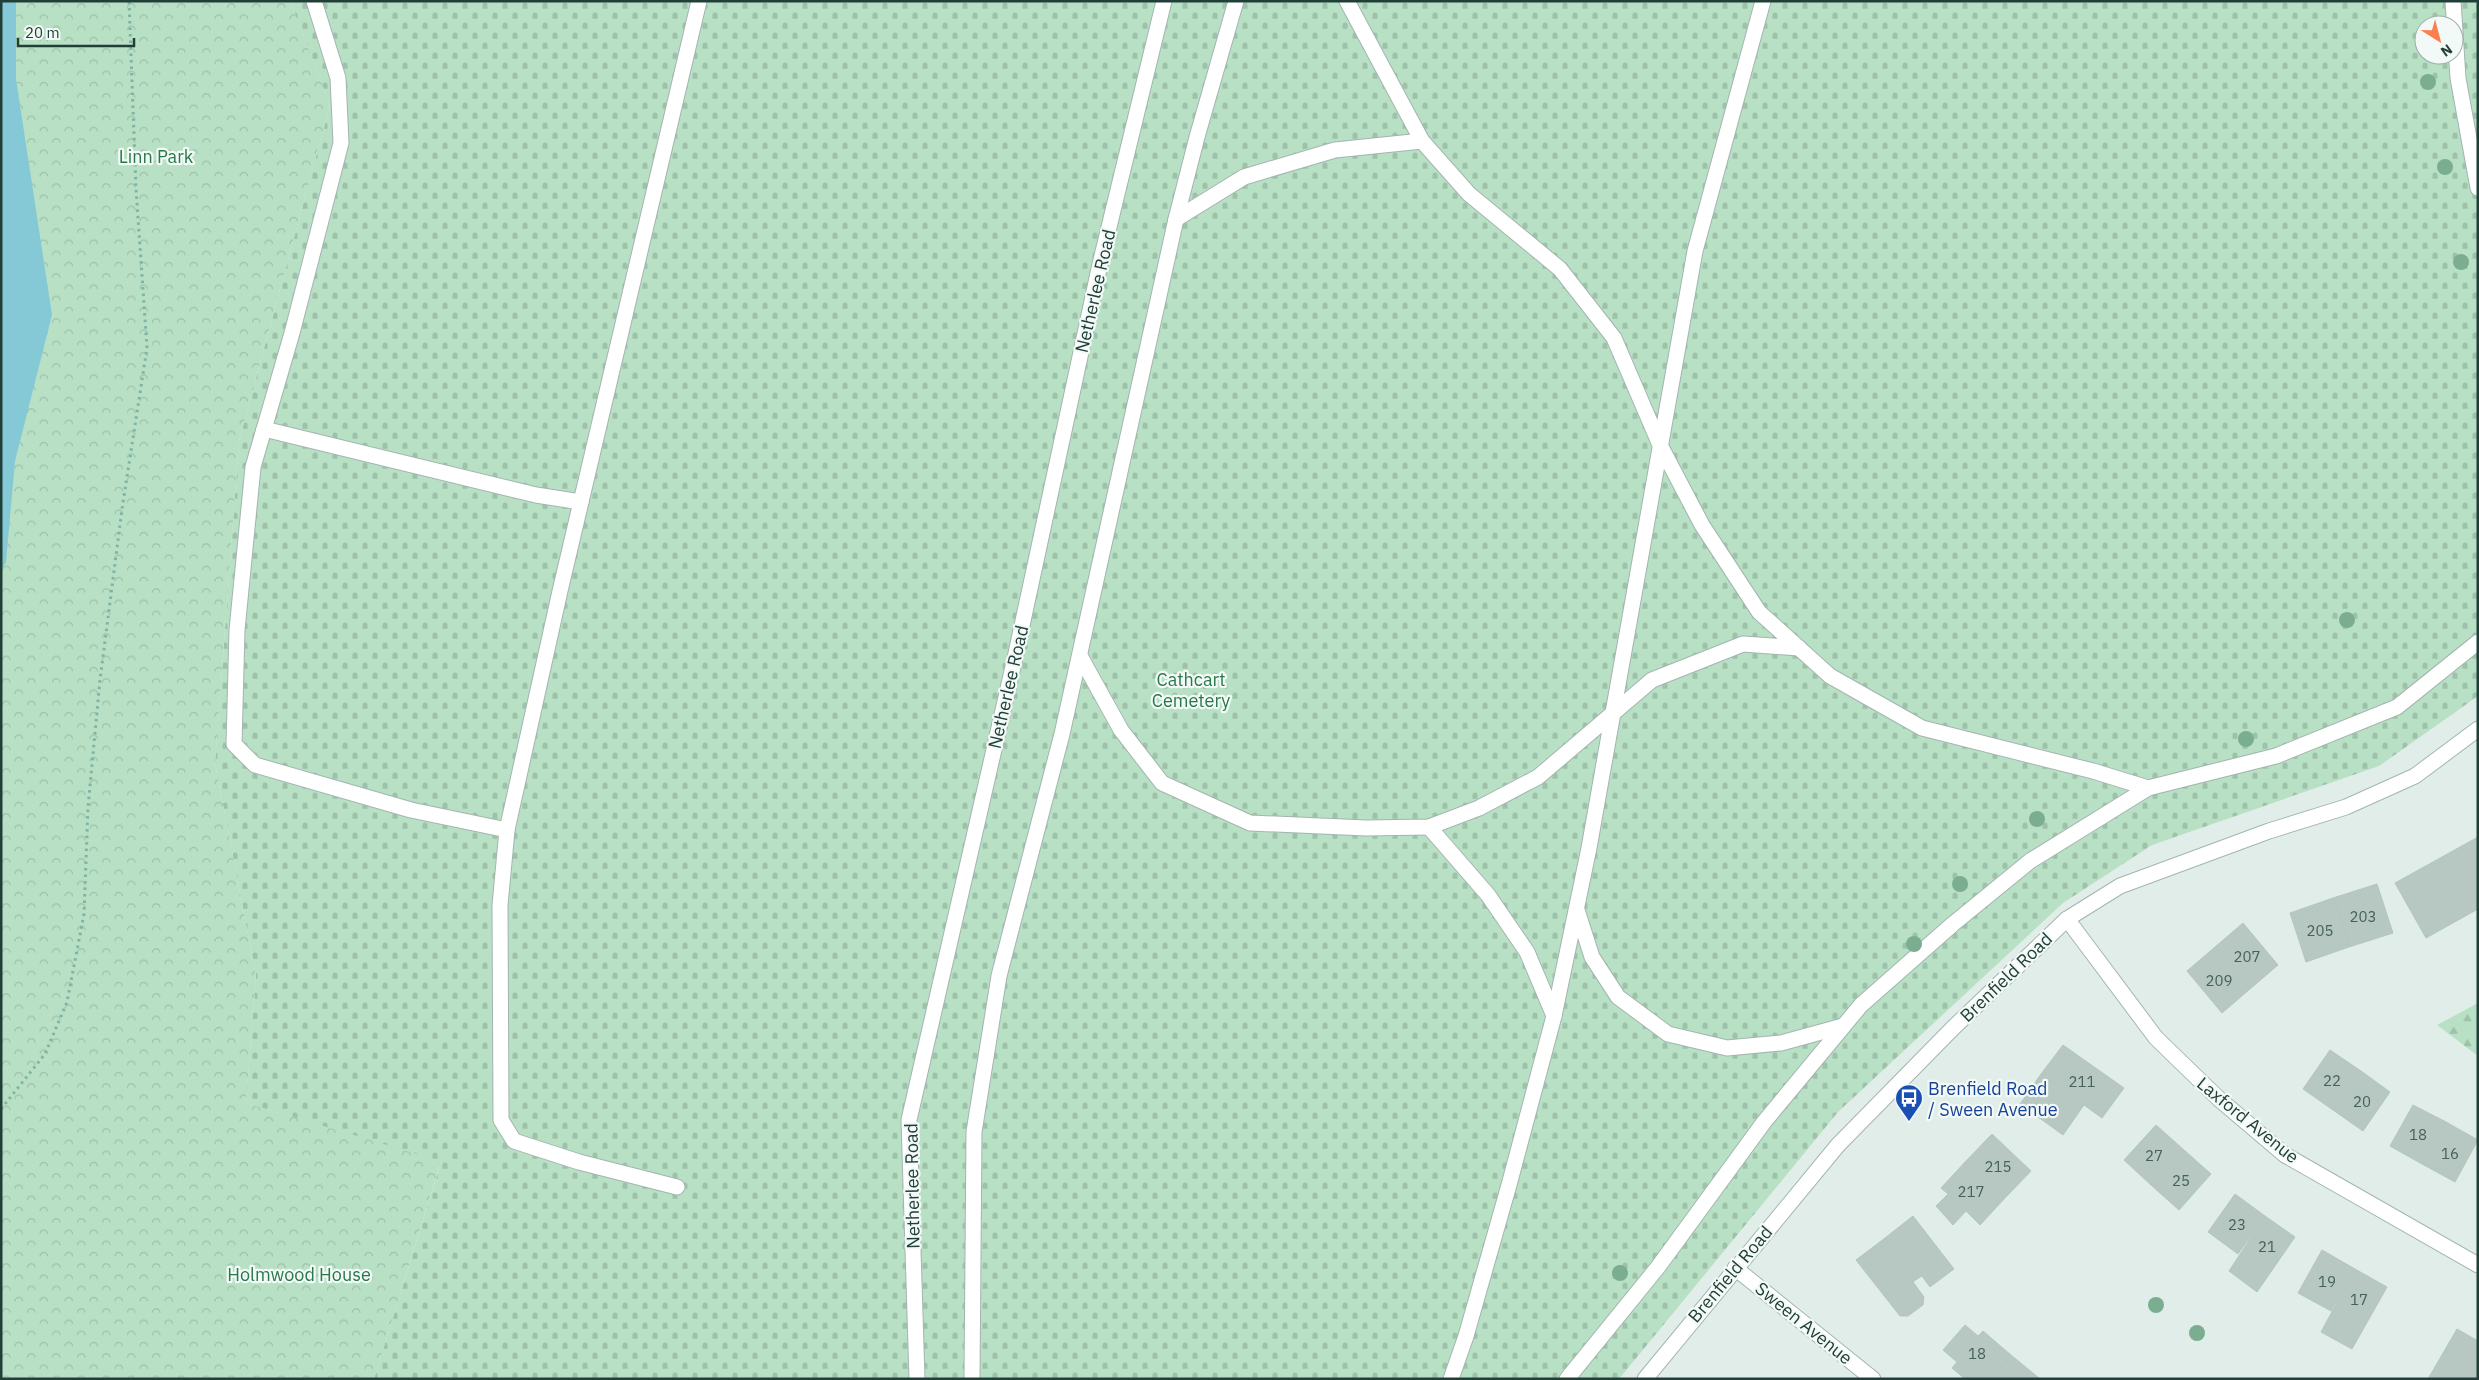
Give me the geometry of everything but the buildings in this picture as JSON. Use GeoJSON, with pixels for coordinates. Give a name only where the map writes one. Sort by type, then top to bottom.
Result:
{"type":"FeatureCollection","features":[{"type":"Feature","properties":{"kind":"street"},"geometry":{"type":"LineString","coordinates":[[314,1],[338,78],[341,143],[253,467],[238,620],[234,744],[255,765],[411,810],[507,830]]}},
{"type":"Feature","properties":{"kind":"street"},"geometry":{"type":"LineString","coordinates":[[677,1187],[579,1162],[514,1141],[501,1120],[500,906],[507,830],[581,502],[699,1]]}},
{"type":"Feature","properties":{"kind":"street","name":"Netherlee Road"},"geometry":{"type":"LineString","coordinates":[[917,1379],[909,1120],[1012,667],[1100,264],[1164,1]]}},
{"type":"Feature","properties":{"kind":"street"},"geometry":{"type":"LineString","coordinates":[[972,1379],[974,1132],[999,976],[1062,734],[1176,219],[1197,136],[1236,1]]}},
{"type":"Feature","properties":{"kind":"street"},"geometry":{"type":"LineString","coordinates":[[1347,1],[1422,141],[1469,194],[1560,269],[1614,338],[1660,446],[1702,525],[1759,612],[1830,676],[1922,728],[2093,771],[2148,788]]}},
{"type":"Feature","properties":{"kind":"street"},"geometry":{"type":"LineString","coordinates":[[1452,1379],[1506,1195],[1554,1016],[1577,908],[1695,251],[1763,1]]}},
{"type":"Feature","properties":{"kind":"street"},"geometry":{"type":"LineString","coordinates":[[2453,1],[2458,78],[2478,188]]}},
{"type":"Feature","properties":{"kind":"street"},"geometry":{"type":"LineString","coordinates":[[1176,219],[1244,177],[1335,150],[1422,141]]}},
{"type":"Feature","properties":{"kind":"street"},"geometry":{"type":"LineString","coordinates":[[264,429],[536,495],[581,502]]}},
{"type":"Feature","properties":{"kind":"street"},"geometry":{"type":"LineString","coordinates":[[1567,1379],[1658,1267],[1764,1122],[1861,1005],[1953,924],[2030,861],[2148,788],[2276,756],[2397,707],[2478,642]]}},
{"type":"Feature","properties":{"kind":"street"},"geometry":{"type":"LineString","coordinates":[[1080,656],[1121,730],[1162,783],[1250,823],[1366,828],[1429,827],[1480,808],[1538,777],[1612,712],[1652,680],[1743,644],[1799,648]]}},
{"type":"Feature","properties":{"kind":"street","name":"Brenfield Road"},"geometry":{"type":"LineString","coordinates":[[1644,1379],[1838,1144],[1954,1027],[2067,919],[2120,886],[2261,834],[2346,807],[2407,780],[2478,729]]}},
{"type":"Feature","properties":{"kind":"street"},"geometry":{"type":"LineString","coordinates":[[1429,827],[1488,895],[1527,952],[1554,1016]]}},
{"type":"Feature","properties":{"kind":"street"},"geometry":{"type":"LineString","coordinates":[[1577,908],[1592,957],[1618,997],[1668,1034],[1727,1048],[1781,1043],[1843,1026]]}},
{"type":"Feature","properties":{"kind":"street","name":"Laxford Avenue"},"geometry":{"type":"LineString","coordinates":[[2067,919],[2156,1038],[2218,1100],[2285,1155],[2478,1265]]}},
{"type":"Feature","properties":{"kind":"street","name":"Sween Avenue"},"geometry":{"type":"LineString","coordinates":[[1735,1268],[1873,1379]]}},
{"type":"Feature","properties":{"kind":"path"},"geometry":{"type":"LineString","coordinates":[[1,1109],[45,1054],[67,1002],[84,914],[88,807],[100,680],[122,509],[147,348],[136,189],[129,1]]}},
{"type":"Feature","properties":{"kind":"green space","name":"Linn Park"},"geometry":{"type":"Polygon","coordinates":[[[1,1],[290,1],[330,105],[239,441],[215,763],[256,976],[246,1103],[441,1161],[374,1379],[1,1379],[1,1]]]}},
{"type":"Feature","properties":{"kind":"green space","name":"Cathcart Cemetery"},"geometry":{"type":"Polygon","coordinates":[[[290,1],[2478,1],[2478,696],[2379,766],[2152,845],[2063,903],[1838,1112],[1619,1379],[374,1379],[441,1162],[246,1103],[256,976],[215,763],[239,441],[330,105],[290,1]]]}},
{"type":"Feature","properties":{"kind":"green space"},"geometry":{"type":"Polygon","coordinates":[[[2478,1003],[2478,1056],[2437,1025],[2478,1003]]]}},
{"type":"Feature","properties":{"kind":"water"},"geometry":{"type":"Polygon","coordinates":[[[1,1],[16,1],[16,79],[52,315],[15,461],[6,562],[1,570],[1,1]]]}},
{"type":"Feature","properties":{"kind":"place","name":"Brenfield Road / Sween Avenue"},"geometry":{"type":"Point","coordinates":[1909,1122]}},
{"type":"Feature","properties":{"kind":"park label","name":"Holmwood House"},"geometry":{"type":"Point","coordinates":[299,1274]}}]}
